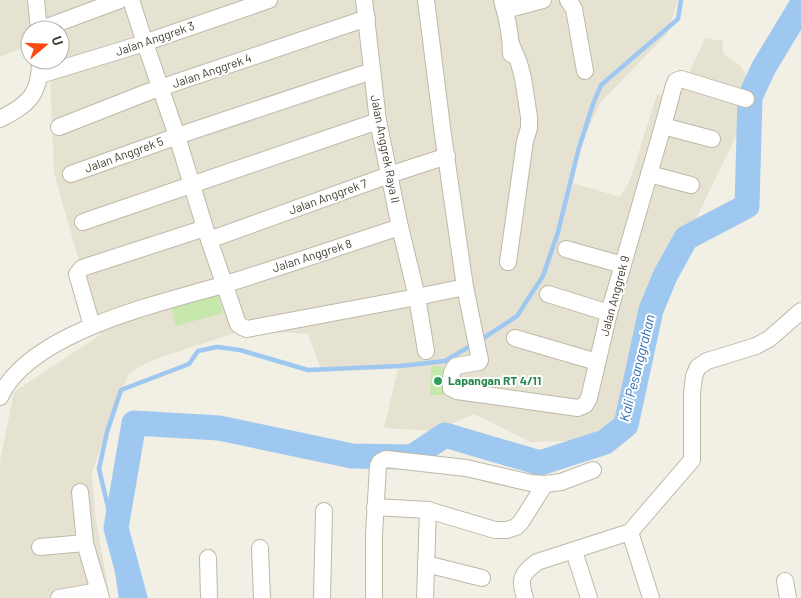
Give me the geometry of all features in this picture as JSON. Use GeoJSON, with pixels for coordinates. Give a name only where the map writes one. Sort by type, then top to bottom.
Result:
{"type":"FeatureCollection","features":[{"type":"Feature","properties":{"kind":"street"},"geometry":{"type":"LineString","coordinates":[[36,0],[38,20]]}},
{"type":"Feature","properties":{"kind":"street"},"geometry":{"type":"LineString","coordinates":[[66,20],[120,0]]}},
{"type":"Feature","properties":{"kind":"street"},"geometry":{"type":"LineString","coordinates":[[131,0],[238,324],[247,329],[465,287],[426,0]]}},
{"type":"Feature","properties":{"kind":"street","name":"Jalan Anggrek 3"},"geometry":{"type":"LineString","coordinates":[[70,61],[144,43],[269,0]]}},
{"type":"Feature","properties":{"kind":"street","name":"Jalan Anggrek Raya II"},"geometry":{"type":"LineString","coordinates":[[364,0],[378,121],[417,297],[426,351]]}},
{"type":"Feature","properties":{"kind":"street"},"geometry":{"type":"LineString","coordinates":[[508,262],[525,141],[521,130],[511,44],[504,5],[542,0]]}},
{"type":"Feature","properties":{"kind":"street"},"geometry":{"type":"LineString","coordinates":[[568,0],[574,9],[585,71]]}},
{"type":"Feature","properties":{"kind":"street","name":"Jalan Anggrek 4"},"geometry":{"type":"LineString","coordinates":[[59,127],[160,88],[366,18]]}},
{"type":"Feature","properties":{"kind":"street"},"geometry":{"type":"LineString","coordinates":[[0,119],[21,108],[28,101],[37,87],[40,70]]}},
{"type":"Feature","properties":{"kind":"street","name":"Jalan Anggrek 5"},"geometry":{"type":"LineString","coordinates":[[71,174],[177,136],[372,71]]}},
{"type":"Feature","properties":{"kind":"street","name":"Jalan Anggrek 9"},"geometry":{"type":"LineString","coordinates":[[465,287],[477,350],[456,366],[452,372],[451,388],[456,391],[578,408],[585,405],[589,398],[609,313],[676,81],[680,79],[746,99]]}},
{"type":"Feature","properties":{"kind":"street"},"geometry":{"type":"LineString","coordinates":[[83,222],[378,121]]}},
{"type":"Feature","properties":{"kind":"street"},"geometry":{"type":"LineString","coordinates":[[663,126],[712,139]]}},
{"type":"Feature","properties":{"kind":"street","name":"Jalan Anggrek 7"},"geometry":{"type":"LineString","coordinates":[[92,326],[77,274],[82,268],[207,234],[447,156]]}},
{"type":"Feature","properties":{"kind":"street"},"geometry":{"type":"LineString","coordinates":[[649,174],[691,185]]}},
{"type":"Feature","properties":{"kind":"street","name":"Jalan Anggrek 8"},"geometry":{"type":"LineString","coordinates":[[0,397],[9,381],[32,360],[59,341],[92,326],[146,307],[225,284],[400,227]]}},
{"type":"Feature","properties":{"kind":"street"},"geometry":{"type":"LineString","coordinates":[[566,249],[623,265]]}},
{"type":"Feature","properties":{"kind":"street"},"geometry":{"type":"LineString","coordinates":[[548,294],[609,313]]}},
{"type":"Feature","properties":{"kind":"street"},"geometry":{"type":"LineString","coordinates":[[525,598],[521,580],[524,573],[537,562],[630,532],[692,460],[692,394],[694,376],[698,367],[707,361],[756,346],[769,339],[801,311]]}},
{"type":"Feature","properties":{"kind":"street"},"geometry":{"type":"LineString","coordinates":[[515,338],[598,362]]}},
{"type":"Feature","properties":{"kind":"street"},"geometry":{"type":"LineString","coordinates":[[374,598],[375,508],[378,466],[380,462],[386,459],[466,468],[531,483],[545,484],[561,482],[593,470]]}},
{"type":"Feature","properties":{"kind":"street"},"geometry":{"type":"LineString","coordinates":[[375,508],[428,510],[495,530],[507,530],[516,527],[521,522],[545,484]]}},
{"type":"Feature","properties":{"kind":"street"},"geometry":{"type":"LineString","coordinates":[[59,598],[100,595],[85,542],[80,492]]}},
{"type":"Feature","properties":{"kind":"street"},"geometry":{"type":"LineString","coordinates":[[425,598],[428,510]]}},
{"type":"Feature","properties":{"kind":"street"},"geometry":{"type":"LineString","coordinates":[[322,598],[324,511]]}},
{"type":"Feature","properties":{"kind":"street"},"geometry":{"type":"LineString","coordinates":[[630,532],[651,598]]}},
{"type":"Feature","properties":{"kind":"street"},"geometry":{"type":"LineString","coordinates":[[40,547],[85,542]]}},
{"type":"Feature","properties":{"kind":"street"},"geometry":{"type":"LineString","coordinates":[[260,548],[262,598]]}},
{"type":"Feature","properties":{"kind":"street"},"geometry":{"type":"LineString","coordinates":[[574,550],[589,598]]}},
{"type":"Feature","properties":{"kind":"street"},"geometry":{"type":"LineString","coordinates":[[208,558],[209,598]]}},
{"type":"Feature","properties":{"kind":"street"},"geometry":{"type":"LineString","coordinates":[[426,564],[482,578]]}},
{"type":"Feature","properties":{"kind":"street"},"geometry":{"type":"LineString","coordinates":[[785,581],[788,598]]}},
{"type":"Feature","properties":{"kind":"shaded area"},"geometry":{"type":"Polygon","coordinates":[[[0,0],[678,0],[667,34],[600,103],[583,141],[573,183],[620,197],[630,180],[657,94],[677,100],[705,38],[723,41],[723,54],[740,65],[746,75],[751,105],[666,281],[642,381],[599,440],[530,442],[474,414],[435,431],[384,428],[399,364],[322,372],[308,334],[244,330],[150,361],[129,373],[92,472],[95,515],[110,598],[0,598],[0,461],[14,392],[100,335],[54,173],[50,70],[70,70],[70,20],[20,20],[20,49],[0,57],[0,0]]]}},
{"type":"Feature","properties":{"kind":"green space"},"geometry":{"type":"Polygon","coordinates":[[[218,294],[223,313],[176,326],[171,306],[218,294]]]}},
{"type":"Feature","properties":{"kind":"green space","name":"Lapangan RT 4/11"},"geometry":{"type":"Polygon","coordinates":[[[431,366],[446,367],[445,395],[430,395],[431,366]]]}},
{"type":"Feature","properties":{"kind":"waterway"},"geometry":{"type":"LineString","coordinates":[[479,341],[517,316],[543,276],[558,232],[578,151],[601,85],[678,19],[681,0]]}},
{"type":"Feature","properties":{"kind":"waterway","name":"Kali Pesanggrahan"},"geometry":{"type":"LineString","coordinates":[[135,598],[116,528],[134,423],[219,428],[352,456],[412,457],[445,435],[540,463],[605,442],[626,425],[651,310],[665,276],[686,238],[747,206],[750,97],[764,67],[801,6]]}},
{"type":"Feature","properties":{"kind":"waterway"},"geometry":{"type":"LineString","coordinates":[[121,598],[108,507],[99,469],[107,432],[121,390],[189,364],[198,351],[217,347],[240,350],[308,370],[400,366],[445,361],[472,345]]}},
{"type":"Feature","properties":{"kind":"place","name":"Lapangan RT 4/11"},"geometry":{"type":"Point","coordinates":[438,381]}}]}
